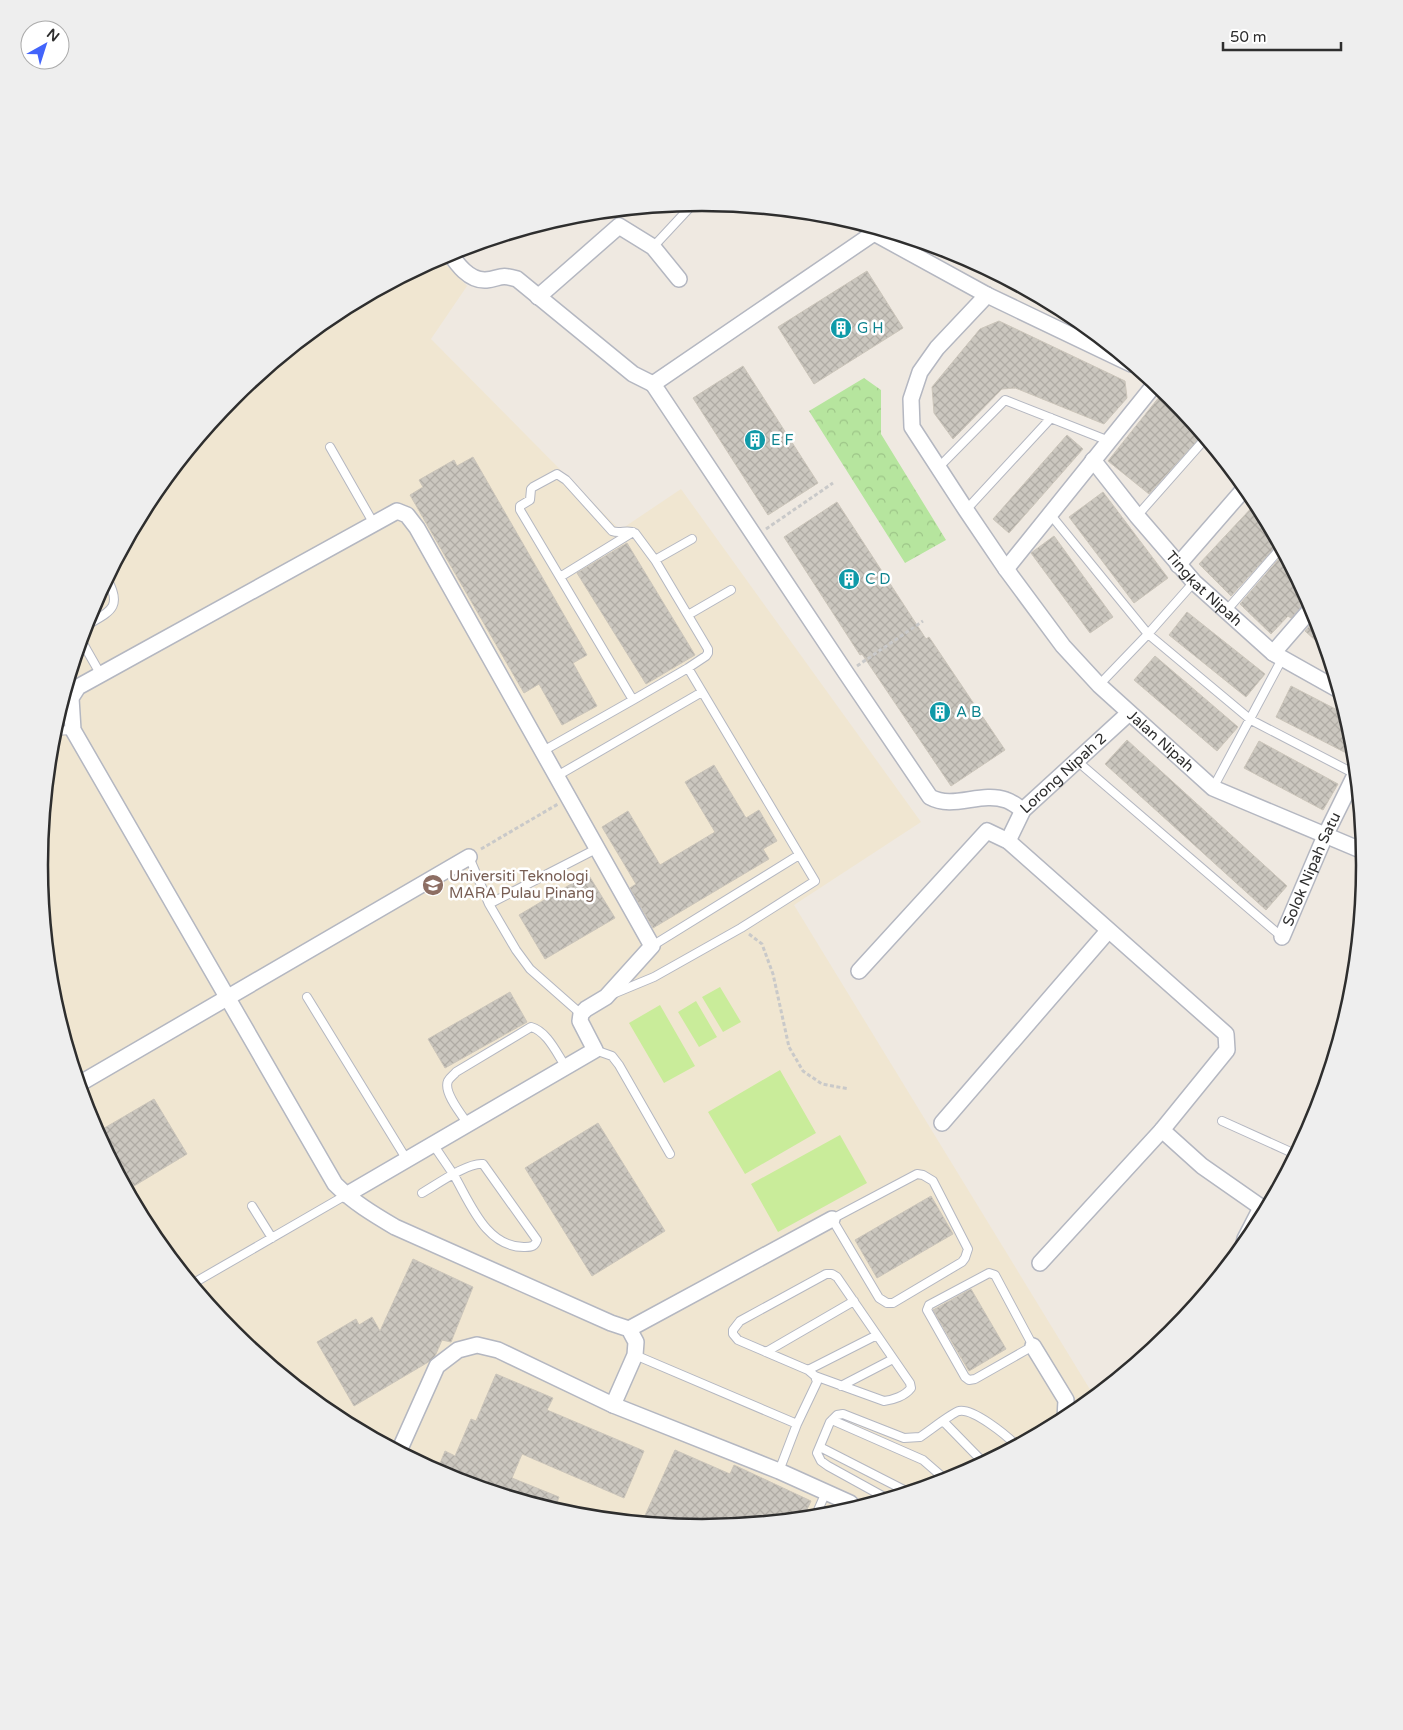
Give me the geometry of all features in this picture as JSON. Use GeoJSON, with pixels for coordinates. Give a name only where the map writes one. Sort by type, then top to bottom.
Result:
{"type":"FeatureCollection","features":[{"type":"Feature","properties":{"kind":"street"},"geometry":{"type":"LineString","coordinates":[[538,297],[619,226],[653,247],[680,279]]}},
{"type":"Feature","properties":{"kind":"street"},"geometry":{"type":"LineString","coordinates":[[653,384],[866,232]]}},
{"type":"Feature","properties":{"kind":"street"},"geometry":{"type":"LineString","coordinates":[[885,237],[987,295],[1109,354]]}},
{"type":"Feature","properties":{"kind":"street"},"geometry":{"type":"LineString","coordinates":[[455,259],[469,275],[484,280],[505,276],[517,279],[633,374],[653,384],[930,797],[939,802],[989,797],[1007,800],[1023,810]]}},
{"type":"Feature","properties":{"kind":"street","name":"Jalan Nipah"},"geometry":{"type":"LineString","coordinates":[[987,295],[937,348],[920,372],[912,399],[912,427],[938,468],[1006,569],[1063,646],[1099,685],[1129,713],[1213,788],[1355,848]]}},
{"type":"Feature","properties":{"kind":"street"},"geometry":{"type":"LineString","coordinates":[[1006,569],[1150,390]]}},
{"type":"Feature","properties":{"kind":"street","name":"Tingkat Nipah"},"geometry":{"type":"LineString","coordinates":[[1094,460],[1137,516],[1194,582],[1278,656],[1329,683]]}},
{"type":"Feature","properties":{"kind":"street"},"geometry":{"type":"LineString","coordinates":[[1178,565],[1240,495]]}},
{"type":"Feature","properties":{"kind":"street"},"geometry":{"type":"LineString","coordinates":[[346,1195],[595,1050],[580,1021],[581,1014],[606,997],[652,946],[417,528],[407,516],[397,511],[78,687],[70,698],[73,730],[335,1184],[346,1195],[366,1210],[395,1227],[611,1323],[629,1329],[636,1342],[635,1355],[613,1405]]}},
{"type":"Feature","properties":{"kind":"street"},"geometry":{"type":"LineString","coordinates":[[1278,656],[1306,616]]}},
{"type":"Feature","properties":{"kind":"street","name":"Lorong Nipah 2"},"geometry":{"type":"LineString","coordinates":[[1008,841],[1023,810],[1129,713]]}},
{"type":"Feature","properties":{"kind":"street","name":"Solok Nipah Satu"},"geometry":{"type":"LineString","coordinates":[[1282,937],[1325,836],[1350,784]]}},
{"type":"Feature","properties":{"kind":"street"},"geometry":{"type":"LineString","coordinates":[[859,971],[987,831],[1008,841],[1226,1034],[1227,1050],[1162,1130],[1040,1263]]}},
{"type":"Feature","properties":{"kind":"street"},"geometry":{"type":"LineString","coordinates":[[84,1081],[469,857]]}},
{"type":"Feature","properties":{"kind":"street"},"geometry":{"type":"LineString","coordinates":[[942,1123],[1108,931]]}},
{"type":"Feature","properties":{"kind":"street"},"geometry":{"type":"LineString","coordinates":[[1162,1130],[1202,1166],[1259,1206]]}},
{"type":"Feature","properties":{"kind":"street"},"geometry":{"type":"LineString","coordinates":[[629,1329],[832,1219]]}},
{"type":"Feature","properties":{"kind":"street"},"geometry":{"type":"LineString","coordinates":[[401,1446],[437,1366],[458,1350],[477,1346],[498,1350],[613,1405],[779,1471],[848,1502]]}},
{"type":"Feature","properties":{"kind":"street"},"geometry":{"type":"LineString","coordinates":[[1033,1346],[1066,1400],[1066,1409]]}},
{"type":"Feature","properties":{"kind":"lane"},"geometry":{"type":"LineString","coordinates":[[653,247],[686,211]]}},
{"type":"Feature","properties":{"kind":"lane"},"geometry":{"type":"LineString","coordinates":[[938,468],[1004,400],[1109,441]]}},
{"type":"Feature","properties":{"kind":"lane"},"geometry":{"type":"LineString","coordinates":[[966,510],[1051,418]]}},
{"type":"Feature","properties":{"kind":"lane"},"geometry":{"type":"LineString","coordinates":[[1137,516],[1201,444]]}},
{"type":"Feature","properties":{"kind":"lane"},"geometry":{"type":"LineString","coordinates":[[330,447],[374,524]]}},
{"type":"Feature","properties":{"kind":"lane"},"geometry":{"type":"LineString","coordinates":[[633,532],[612,531],[566,480],[557,474],[530,489],[530,500],[520,506],[520,510],[633,700]]}},
{"type":"Feature","properties":{"kind":"lane"},"geometry":{"type":"LineString","coordinates":[[1050,514],[1148,634],[1250,720],[1348,771]]}},
{"type":"Feature","properties":{"kind":"lane"},"geometry":{"type":"LineString","coordinates":[[543,751],[688,668],[708,653],[688,615],[654,560],[633,532]]}},
{"type":"Feature","properties":{"kind":"lane"},"geometry":{"type":"LineString","coordinates":[[560,577],[633,532]]}},
{"type":"Feature","properties":{"kind":"lane"},"geometry":{"type":"LineString","coordinates":[[654,560],[692,538]]}},
{"type":"Feature","properties":{"kind":"lane"},"geometry":{"type":"LineString","coordinates":[[1226,611],[1276,553]]}},
{"type":"Feature","properties":{"kind":"lane"},"geometry":{"type":"LineString","coordinates":[[1099,685],[1194,582]]}},
{"type":"Feature","properties":{"kind":"lane"},"geometry":{"type":"LineString","coordinates":[[95,620],[110,611],[114,605],[114,591],[111,585]]}},
{"type":"Feature","properties":{"kind":"lane"},"geometry":{"type":"LineString","coordinates":[[688,615],[731,590]]}},
{"type":"Feature","properties":{"kind":"lane"},"geometry":{"type":"LineString","coordinates":[[85,647],[101,675]]}},
{"type":"Feature","properties":{"kind":"lane"},"geometry":{"type":"LineString","coordinates":[[1213,788],[1250,720],[1278,656]]}},
{"type":"Feature","properties":{"kind":"lane"},"geometry":{"type":"LineString","coordinates":[[606,997],[654,978],[741,928],[815,882],[688,668]]}},
{"type":"Feature","properties":{"kind":"lane"},"geometry":{"type":"LineString","coordinates":[[557,776],[702,692]]}},
{"type":"Feature","properties":{"kind":"lane"},"geometry":{"type":"LineString","coordinates":[[62,731],[73,730]]}},
{"type":"Feature","properties":{"kind":"lane"},"geometry":{"type":"LineString","coordinates":[[1077,761],[1282,937]]}},
{"type":"Feature","properties":{"kind":"lane"},"geometry":{"type":"LineString","coordinates":[[489,904],[598,848]]}},
{"type":"Feature","properties":{"kind":"lane"},"geometry":{"type":"LineString","coordinates":[[652,946],[799,855]]}},
{"type":"Feature","properties":{"kind":"lane"},"geometry":{"type":"LineString","coordinates":[[469,857],[489,904],[516,950],[530,969],[581,1014]]}},
{"type":"Feature","properties":{"kind":"lane"},"geometry":{"type":"LineString","coordinates":[[307,996],[407,1160]]}},
{"type":"Feature","properties":{"kind":"lane"},"geometry":{"type":"LineString","coordinates":[[468,1124],[448,1094],[447,1082],[456,1072],[531,1027],[537,1029],[545,1036],[566,1067]]}},
{"type":"Feature","properties":{"kind":"lane"},"geometry":{"type":"LineString","coordinates":[[595,1050],[612,1056],[619,1065],[670,1154]]}},
{"type":"Feature","properties":{"kind":"lane"},"geometry":{"type":"LineString","coordinates":[[1222,1121],[1289,1151]]}},
{"type":"Feature","properties":{"kind":"lane"},"geometry":{"type":"LineString","coordinates":[[422,1193],[454,1175],[477,1163],[483,1164],[537,1240],[535,1245],[529,1248],[520,1248],[504,1244],[489,1231],[478,1218],[454,1175],[433,1144]]}},
{"type":"Feature","properties":{"kind":"lane"},"geometry":{"type":"LineString","coordinates":[[917,1174],[923,1175],[933,1181],[968,1249],[968,1253],[962,1262],[893,1302],[887,1303],[879,1298],[832,1219],[917,1174]]}},
{"type":"Feature","properties":{"kind":"lane"},"geometry":{"type":"LineString","coordinates":[[198,1281],[346,1195]]}},
{"type":"Feature","properties":{"kind":"lane"},"geometry":{"type":"LineString","coordinates":[[252,1206],[272,1238]]}},
{"type":"Feature","properties":{"kind":"lane"},"geometry":{"type":"LineString","coordinates":[[991,1273],[995,1275],[1033,1346],[975,1379],[968,1380],[926,1310],[927,1307],[991,1273]]}},
{"type":"Feature","properties":{"kind":"lane"},"geometry":{"type":"LineString","coordinates":[[826,1274],[837,1277],[854,1301],[910,1383],[911,1388],[908,1393],[884,1401],[815,1376],[808,1370],[738,1340],[733,1334],[733,1330],[740,1322],[826,1274]]}},
{"type":"Feature","properties":{"kind":"lane"},"geometry":{"type":"LineString","coordinates":[[766,1352],[854,1301]]}},
{"type":"Feature","properties":{"kind":"lane"},"geometry":{"type":"LineString","coordinates":[[808,1370],[877,1335]]}},
{"type":"Feature","properties":{"kind":"lane"},"geometry":{"type":"LineString","coordinates":[[635,1355],[797,1424]]}},
{"type":"Feature","properties":{"kind":"lane"},"geometry":{"type":"LineString","coordinates":[[841,1386],[893,1359]]}},
{"type":"Feature","properties":{"kind":"lane"},"geometry":{"type":"LineString","coordinates":[[779,1471],[816,1382],[815,1376]]}},
{"type":"Feature","properties":{"kind":"lane"},"geometry":{"type":"LineString","coordinates":[[879,1494],[821,1461],[817,1453],[832,1420],[837,1414],[842,1414],[904,1438],[920,1438],[958,1410],[967,1411],[1011,1441]]}},
{"type":"Feature","properties":{"kind":"lane"},"geometry":{"type":"LineString","coordinates":[[832,1420],[923,1460],[939,1474]]}},
{"type":"Feature","properties":{"kind":"lane"},"geometry":{"type":"LineString","coordinates":[[943,1422],[978,1457]]}},
{"type":"Feature","properties":{"kind":"lane"},"geometry":{"type":"LineString","coordinates":[[820,1447],[900,1488]]}},
{"type":"Feature","properties":{"kind":"lane"},"geometry":{"type":"LineString","coordinates":[[819,1508],[826,1492]]}},
{"type":"Feature","properties":{"kind":"path"},"geometry":{"type":"LineString","coordinates":[[755,537],[833,483]]}},
{"type":"Feature","properties":{"kind":"path"},"geometry":{"type":"LineString","coordinates":[[846,673],[923,621]]}},
{"type":"Feature","properties":{"kind":"path"},"geometry":{"type":"LineString","coordinates":[[469,857],[569,798]]}},
{"type":"Feature","properties":{"kind":"path"},"geometry":{"type":"LineString","coordinates":[[741,928],[762,944],[773,974],[790,1047],[803,1071],[822,1084],[849,1089]]}},
{"type":"Feature","properties":{"kind":"shaded area","name":"Universiti Teknologi MARA Pulau Pinang"},"geometry":{"type":"Polygon","coordinates":[[[445,263],[467,286],[431,339],[620,530],[681,489],[921,822],[794,905],[1091,1391],[1065,1409],[991,1452],[952,1469],[871,1497],[787,1513],[744,1518],[702,1519],[659,1518],[616,1513],[532,1497],[451,1469],[412,1452],[338,1409],[270,1357],[239,1327],[183,1263],[158,1228],[135,1192],[97,1115],[82,1075],[60,993],[49,908],[48,865],[49,822],[60,737],[82,655],[97,615],[135,538],[158,502],[210,434],[239,403],[270,373],[338,321],[412,278],[445,263]]]}},
{"type":"Feature","properties":{"kind":"green space"},"geometry":{"type":"Polygon","coordinates":[[[864,378],[881,390],[881,434],[946,540],[905,563],[809,411],[864,378]]]}},
{"type":"Feature","properties":{"kind":"green space"},"geometry":{"type":"Polygon","coordinates":[[[720,987],[741,1022],[723,1032],[702,997],[720,987]]]}},
{"type":"Feature","properties":{"kind":"green space"},"geometry":{"type":"Polygon","coordinates":[[[696,1001],[717,1037],[699,1047],[678,1012],[696,1001]]]}},
{"type":"Feature","properties":{"kind":"green space"},"geometry":{"type":"Polygon","coordinates":[[[660,1005],[695,1066],[664,1083],[629,1023],[660,1005]]]}},
{"type":"Feature","properties":{"kind":"green space"},"geometry":{"type":"Polygon","coordinates":[[[780,1070],[816,1133],[745,1174],[708,1112],[780,1070]]]}},
{"type":"Feature","properties":{"kind":"green space"},"geometry":{"type":"Polygon","coordinates":[[[840,1135],[867,1183],[778,1232],[751,1184],[840,1135]]]}},
{"type":"Feature","properties":{"kind":"building","name":"G H"},"geometry":{"type":"Polygon","coordinates":[[[867,271],[903,328],[814,384],[778,327],[867,271]]]}},
{"type":"Feature","properties":{"kind":"building"},"geometry":{"type":"Polygon","coordinates":[[[999,321],[1125,381],[1127,398],[1104,424],[1013,387],[1015,388],[1002,389],[953,439],[934,413],[932,387],[980,329],[999,321]]]}},
{"type":"Feature","properties":{"kind":"building","name":"E F"},"geometry":{"type":"Polygon","coordinates":[[[743,366],[818,483],[768,515],[693,398],[743,366]]]}},
{"type":"Feature","properties":{"kind":"building"},"geometry":{"type":"Polygon","coordinates":[[[1159,398],[1198,440],[1149,494],[1108,461],[1159,398]]]}},
{"type":"Feature","properties":{"kind":"building"},"geometry":{"type":"Polygon","coordinates":[[[1067,435],[1083,449],[1009,533],[993,519],[1067,435]]]}},
{"type":"Feature","properties":{"kind":"building"},"geometry":{"type":"Polygon","coordinates":[[[473,457],[587,655],[573,663],[597,706],[562,725],[539,684],[524,693],[410,495],[423,487],[419,480],[454,460],[457,466],[473,457]]]}},
{"type":"Feature","properties":{"kind":"building"},"geometry":{"type":"Polygon","coordinates":[[[1103,492],[1168,578],[1134,603],[1069,517],[1103,492]]]}},
{"type":"Feature","properties":{"kind":"building"},"geometry":{"type":"Polygon","coordinates":[[[837,502],[926,639],[929,637],[1005,750],[951,786],[862,654],[860,655],[784,537],[837,502]]]}},
{"type":"Feature","properties":{"kind":"building"},"geometry":{"type":"Polygon","coordinates":[[[1250,510],[1274,549],[1231,596],[1199,564],[1250,510]]]}},
{"type":"Feature","properties":{"kind":"building"},"geometry":{"type":"Polygon","coordinates":[[[1054,536],[1113,617],[1090,633],[1031,553],[1054,536]]]}},
{"type":"Feature","properties":{"kind":"building"},"geometry":{"type":"Polygon","coordinates":[[[627,543],[695,655],[646,684],[577,573],[627,543]]]}},
{"type":"Feature","properties":{"kind":"building"},"geometry":{"type":"Polygon","coordinates":[[[1279,559],[1302,606],[1291,618],[1288,616],[1271,634],[1240,604],[1279,559]]]}},
{"type":"Feature","properties":{"kind":"building"},"geometry":{"type":"Polygon","coordinates":[[[1187,612],[1265,674],[1246,697],[1169,635],[1187,612]]]}},
{"type":"Feature","properties":{"kind":"building"},"geometry":{"type":"Polygon","coordinates":[[[1310,625],[1316,641],[1305,631],[1310,625]]]}},
{"type":"Feature","properties":{"kind":"building"},"geometry":{"type":"Polygon","coordinates":[[[1155,656],[1238,727],[1217,751],[1134,680],[1155,656]]]}},
{"type":"Feature","properties":{"kind":"building"},"geometry":{"type":"Polygon","coordinates":[[[1291,686],[1336,709],[1346,753],[1276,717],[1291,686]]]}},
{"type":"Feature","properties":{"kind":"building"},"geometry":{"type":"Polygon","coordinates":[[[1127,740],[1287,886],[1266,910],[1105,764],[1127,740]]]}},
{"type":"Feature","properties":{"kind":"building"},"geometry":{"type":"Polygon","coordinates":[[[1259,741],[1338,784],[1323,810],[1244,768],[1259,741]]]}},
{"type":"Feature","properties":{"kind":"building"},"geometry":{"type":"Polygon","coordinates":[[[714,765],[746,818],[759,810],[777,841],[763,849],[769,859],[653,928],[630,888],[636,884],[602,827],[628,811],[660,865],[715,832],[685,782],[714,765]]]}},
{"type":"Feature","properties":{"kind":"building"},"geometry":{"type":"Polygon","coordinates":[[[588,874],[615,918],[545,959],[519,915],[588,874]]]}},
{"type":"Feature","properties":{"kind":"building"},"geometry":{"type":"Polygon","coordinates":[[[510,992],[527,1022],[445,1068],[428,1039],[510,992]]]}},
{"type":"Feature","properties":{"kind":"building"},"geometry":{"type":"Polygon","coordinates":[[[154,1099],[187,1154],[134,1186],[114,1153],[103,1129],[154,1099]]]}},
{"type":"Feature","properties":{"kind":"building"},"geometry":{"type":"Polygon","coordinates":[[[598,1123],[665,1231],[592,1276],[525,1168],[598,1123]]]}},
{"type":"Feature","properties":{"kind":"building"},"geometry":{"type":"Polygon","coordinates":[[[931,1196],[953,1234],[877,1278],[855,1240],[931,1196]]]}},
{"type":"Feature","properties":{"kind":"building"},"geometry":{"type":"Polygon","coordinates":[[[413,1259],[473,1287],[451,1342],[442,1340],[435,1356],[430,1361],[354,1406],[317,1342],[356,1319],[359,1325],[372,1317],[380,1331],[413,1259]]]}},
{"type":"Feature","properties":{"kind":"building"},"geometry":{"type":"Polygon","coordinates":[[[971,1289],[1006,1349],[969,1371],[933,1310],[971,1289]]]}},
{"type":"Feature","properties":{"kind":"building"},"geometry":{"type":"Polygon","coordinates":[[[496,1374],[553,1398],[547,1410],[644,1451],[624,1498],[522,1454],[512,1478],[559,1497],[557,1502],[532,1497],[491,1484],[440,1464],[445,1451],[455,1456],[471,1419],[476,1421],[496,1374]]]}},
{"type":"Feature","properties":{"kind":"building"},"geometry":{"type":"Polygon","coordinates":[[[675,1450],[730,1474],[734,1465],[811,1501],[807,1510],[744,1518],[702,1519],[645,1516],[675,1450]]]}},
{"type":"Feature","properties":{"kind":"place","name":"G H"},"geometry":{"type":"Point","coordinates":[841,328]}},
{"type":"Feature","properties":{"kind":"place","name":"E F"},"geometry":{"type":"Point","coordinates":[755,440]}},
{"type":"Feature","properties":{"kind":"place","name":"C D"},"geometry":{"type":"Point","coordinates":[849,579]}},
{"type":"Feature","properties":{"kind":"place","name":"A B"},"geometry":{"type":"Point","coordinates":[940,712]}},
{"type":"Feature","properties":{"kind":"place","name":"Universiti Teknologi MARA Pulau Pinang"},"geometry":{"type":"Point","coordinates":[433,885]}}]}
